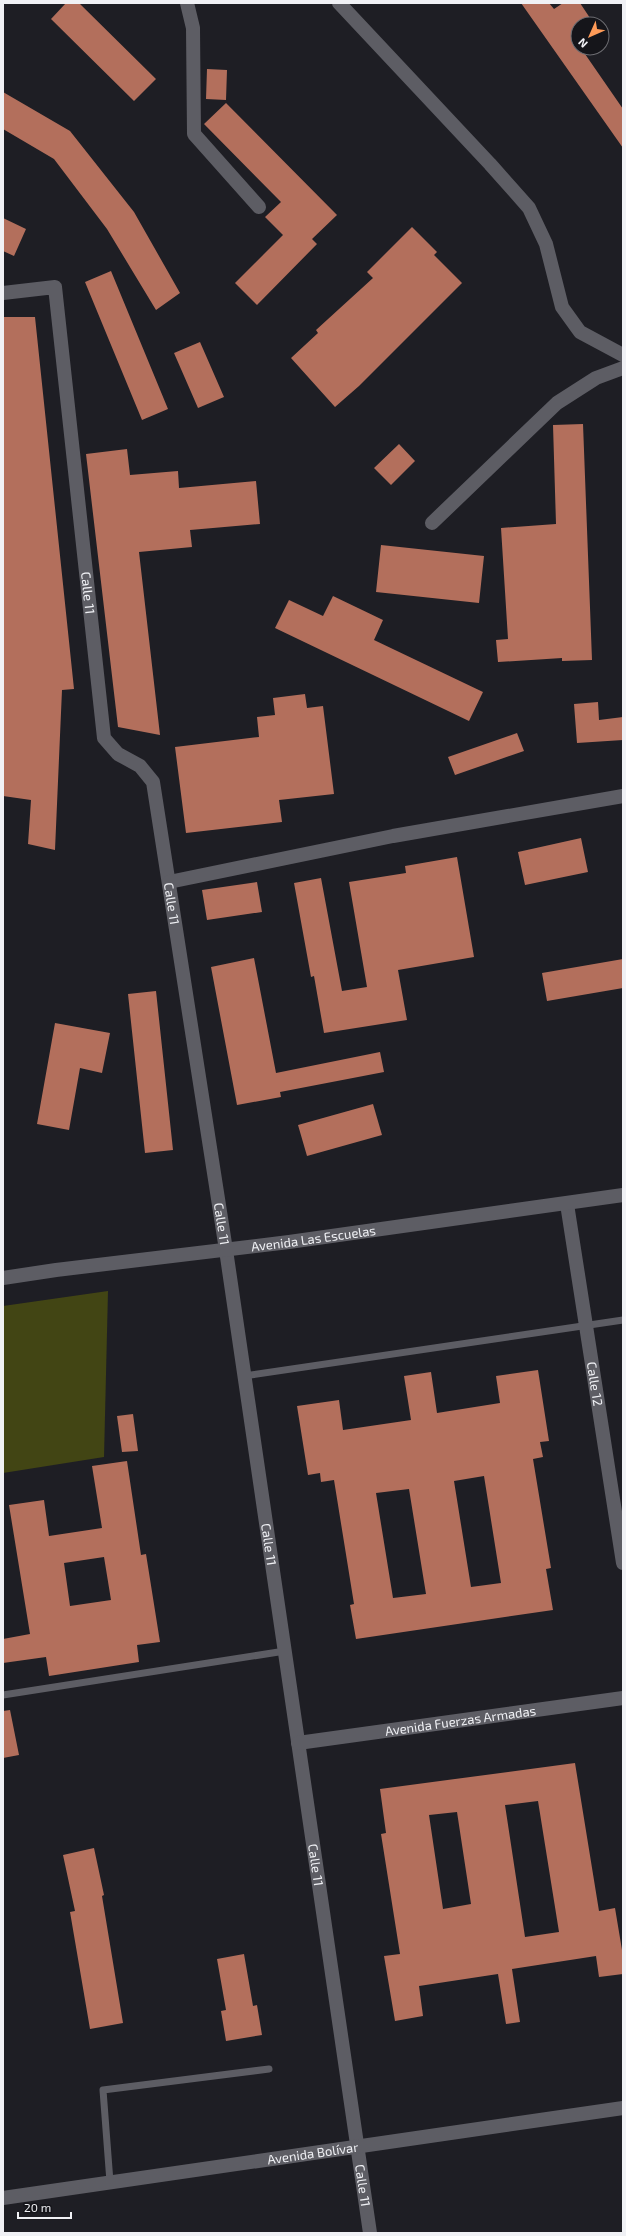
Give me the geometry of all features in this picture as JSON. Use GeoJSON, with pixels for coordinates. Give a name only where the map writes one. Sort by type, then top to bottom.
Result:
{"type":"FeatureCollection","features":[{"type":"Feature","properties":{"kind":"street"},"geometry":{"type":"LineString","coordinates":[[187,3],[192,28],[194,134],[259,207]]}},
{"type":"Feature","properties":{"kind":"street"},"geometry":{"type":"LineString","coordinates":[[339,3],[490,164],[529,208],[546,244],[562,307],[580,332],[623,355]]}},
{"type":"Feature","properties":{"kind":"street","name":"Calle 11"},"geometry":{"type":"LineString","coordinates":[[3,292],[55,287],[104,738],[118,754],[140,766],[153,782],[226,1250],[370,2233]]}},
{"type":"Feature","properties":{"kind":"street"},"geometry":{"type":"LineString","coordinates":[[432,523],[557,403],[596,378],[623,368]]}},
{"type":"Feature","properties":{"kind":"street"},"geometry":{"type":"LineString","coordinates":[[169,882],[393,836],[623,796]]}},
{"type":"Feature","properties":{"kind":"street","name":"Avenida Las Escuelas"},"geometry":{"type":"LineString","coordinates":[[3,1278],[226,1250],[567,1204],[623,1195]]}},
{"type":"Feature","properties":{"kind":"street","name":"Calle 12"},"geometry":{"type":"LineString","coordinates":[[567,1204],[623,1564]]}},
{"type":"Feature","properties":{"kind":"street","name":"Avenida Fuerzas Armadas"},"geometry":{"type":"LineString","coordinates":[[298,1743],[623,1698]]}},
{"type":"Feature","properties":{"kind":"street","name":"Avenida Bolívar"},"geometry":{"type":"LineString","coordinates":[[3,2198],[623,2108]]}},
{"type":"Feature","properties":{"kind":"lane"},"geometry":{"type":"LineString","coordinates":[[244,1376],[623,1320]]}},
{"type":"Feature","properties":{"kind":"lane"},"geometry":{"type":"LineString","coordinates":[[3,1695],[285,1651]]}},
{"type":"Feature","properties":{"kind":"lane"},"geometry":{"type":"LineString","coordinates":[[110,2182],[103,2090],[269,2069]]}},
{"type":"Feature","properties":{"kind":"green space"},"geometry":{"type":"Polygon","coordinates":[[[108,1291],[104,1457],[3,1473],[3,1306],[108,1291]]]}},
{"type":"Feature","properties":{"kind":"building"},"geometry":{"type":"Polygon","coordinates":[[[66,3],[79,3],[156,79],[134,101],[51,19],[66,3]]]}},
{"type":"Feature","properties":{"kind":"building"},"geometry":{"type":"Polygon","coordinates":[[[521,3],[549,3],[554,9],[563,3],[580,3],[589,16],[570,16],[570,56],[586,56],[623,109],[623,148],[521,3]]]}},
{"type":"Feature","properties":{"kind":"building"},"geometry":{"type":"Polygon","coordinates":[[[207,69],[227,70],[226,100],[206,99],[207,69]]]}},
{"type":"Feature","properties":{"kind":"building"},"geometry":{"type":"Polygon","coordinates":[[[3,92],[70,131],[134,212],[180,293],[156,310],[107,229],[54,159],[3,129],[3,92]]]}},
{"type":"Feature","properties":{"kind":"building"},"geometry":{"type":"Polygon","coordinates":[[[226,103],[337,215],[312,239],[317,244],[257,305],[235,283],[283,235],[265,217],[281,202],[204,124],[226,103]]]}},
{"type":"Feature","properties":{"kind":"building"},"geometry":{"type":"Polygon","coordinates":[[[3,218],[26,229],[14,256],[3,251],[3,218]]]}},
{"type":"Feature","properties":{"kind":"building"},"geometry":{"type":"Polygon","coordinates":[[[412,227],[437,252],[434,255],[462,283],[359,386],[335,407],[291,358],[318,333],[316,330],[373,278],[367,272],[412,227]]]}},
{"type":"Feature","properties":{"kind":"building"},"geometry":{"type":"Polygon","coordinates":[[[111,271],[168,409],[142,420],[85,282],[111,271]]]}},
{"type":"Feature","properties":{"kind":"building"},"geometry":{"type":"Polygon","coordinates":[[[3,317],[35,317],[74,689],[62,690],[55,850],[28,844],[31,800],[3,796],[3,317]]]}},
{"type":"Feature","properties":{"kind":"building"},"geometry":{"type":"Polygon","coordinates":[[[200,342],[224,397],[198,408],[174,353],[200,342]]]}},
{"type":"Feature","properties":{"kind":"building"},"geometry":{"type":"Polygon","coordinates":[[[583,424],[592,660],[562,661],[562,658],[498,662],[496,640],[508,639],[501,528],[556,524],[553,425],[583,424]]]}},
{"type":"Feature","properties":{"kind":"building"},"geometry":{"type":"Polygon","coordinates":[[[399,444],[415,461],[391,485],[374,468],[399,444]]]}},
{"type":"Feature","properties":{"kind":"building"},"geometry":{"type":"Polygon","coordinates":[[[127,449],[130,475],[178,471],[179,488],[256,481],[260,524],[190,530],[192,547],[139,552],[160,735],[118,727],[86,454],[127,449]]]}},
{"type":"Feature","properties":{"kind":"building"},"geometry":{"type":"Polygon","coordinates":[[[381,545],[484,556],[479,603],[376,592],[381,545]]]}},
{"type":"Feature","properties":{"kind":"building"},"geometry":{"type":"Polygon","coordinates":[[[333,596],[383,620],[374,640],[483,692],[469,721],[275,628],[289,600],[323,616],[333,596]]]}},
{"type":"Feature","properties":{"kind":"building"},"geometry":{"type":"Polygon","coordinates":[[[305,694],[307,708],[323,706],[334,794],[279,800],[282,822],[186,833],[175,747],[259,737],[257,717],[275,715],[273,698],[305,694]]]}},
{"type":"Feature","properties":{"kind":"building"},"geometry":{"type":"Polygon","coordinates":[[[598,702],[599,720],[623,717],[623,740],[577,743],[574,704],[598,702]]]}},
{"type":"Feature","properties":{"kind":"building"},"geometry":{"type":"Polygon","coordinates":[[[517,733],[524,751],[455,775],[448,757],[517,733]]]}},
{"type":"Feature","properties":{"kind":"building"},"geometry":{"type":"Polygon","coordinates":[[[581,838],[588,872],[525,885],[518,852],[581,838]]]}},
{"type":"Feature","properties":{"kind":"building"},"geometry":{"type":"Polygon","coordinates":[[[457,857],[474,957],[398,970],[407,1020],[324,1033],[314,976],[311,977],[294,883],[321,878],[342,991],[367,987],[349,882],[406,873],[405,866],[457,857]]]}},
{"type":"Feature","properties":{"kind":"building"},"geometry":{"type":"Polygon","coordinates":[[[257,882],[262,912],[207,920],[202,890],[257,882]]]}},
{"type":"Feature","properties":{"kind":"building"},"geometry":{"type":"Polygon","coordinates":[[[254,958],[276,1073],[380,1052],[384,1072],[280,1092],[281,1097],[237,1105],[211,967],[254,958]]]}},
{"type":"Feature","properties":{"kind":"building"},"geometry":{"type":"Polygon","coordinates":[[[623,959],[623,988],[547,1001],[542,973],[623,959]]]}},
{"type":"Feature","properties":{"kind":"building"},"geometry":{"type":"Polygon","coordinates":[[[156,991],[173,1150],[145,1153],[128,994],[156,991]]]}},
{"type":"Feature","properties":{"kind":"building"},"geometry":{"type":"Polygon","coordinates":[[[55,1023],[110,1033],[102,1073],[80,1068],[69,1130],[37,1124],[55,1023]]]}},
{"type":"Feature","properties":{"kind":"building"},"geometry":{"type":"Polygon","coordinates":[[[373,1104],[382,1135],[307,1156],[298,1125],[373,1104]]]}},
{"type":"Feature","properties":{"kind":"building"},"geometry":{"type":"Polygon","coordinates":[[[538,1370],[549,1441],[540,1442],[543,1457],[533,1459],[551,1568],[546,1569],[553,1610],[356,1639],[350,1605],[354,1604],[334,1480],[321,1482],[320,1473],[308,1475],[297,1406],[339,1400],[343,1430],[411,1420],[404,1376],[431,1372],[437,1413],[500,1403],[496,1376],[538,1370]],[[484,1476],[454,1481],[471,1587],[501,1583],[484,1476]],[[409,1489],[376,1493],[393,1598],[426,1594],[409,1489]]]}},
{"type":"Feature","properties":{"kind":"building"},"geometry":{"type":"Polygon","coordinates":[[[133,1414],[138,1451],[122,1452],[117,1416],[133,1414]]]}},
{"type":"Feature","properties":{"kind":"building"},"geometry":{"type":"Polygon","coordinates":[[[127,1461],[141,1555],[146,1554],[160,1642],[137,1645],[139,1662],[49,1676],[46,1657],[3,1663],[3,1639],[30,1634],[9,1505],[44,1500],[49,1536],[102,1528],[92,1466],[127,1461]],[[104,1557],[64,1563],[70,1606],[111,1600],[104,1557]]]}},
{"type":"Feature","properties":{"kind":"building"},"geometry":{"type":"Polygon","coordinates":[[[10,1710],[19,1755],[3,1758],[3,1711],[10,1710]]]}},
{"type":"Feature","properties":{"kind":"building"},"geometry":{"type":"Polygon","coordinates":[[[575,1763],[599,1911],[615,1908],[623,1956],[623,1974],[599,1977],[596,1956],[512,1969],[520,2022],[506,2024],[498,1974],[419,1986],[423,2016],[395,2021],[384,1956],[400,1954],[381,1834],[386,1833],[380,1789],[575,1763]],[[538,1801],[505,1805],[525,1937],[559,1932],[538,1801]],[[457,1812],[429,1815],[443,1909],[471,1904],[457,1812]]]}},
{"type":"Feature","properties":{"kind":"building"},"geometry":{"type":"Polygon","coordinates":[[[94,1848],[104,1895],[102,1896],[123,2023],[90,2029],[70,1912],[75,1911],[63,1855],[94,1848]]]}},
{"type":"Feature","properties":{"kind":"building"},"geometry":{"type":"Polygon","coordinates":[[[244,1954],[253,2006],[257,2005],[262,2035],[226,2041],[221,2011],[226,2010],[217,1959],[244,1954]]]}}]}
